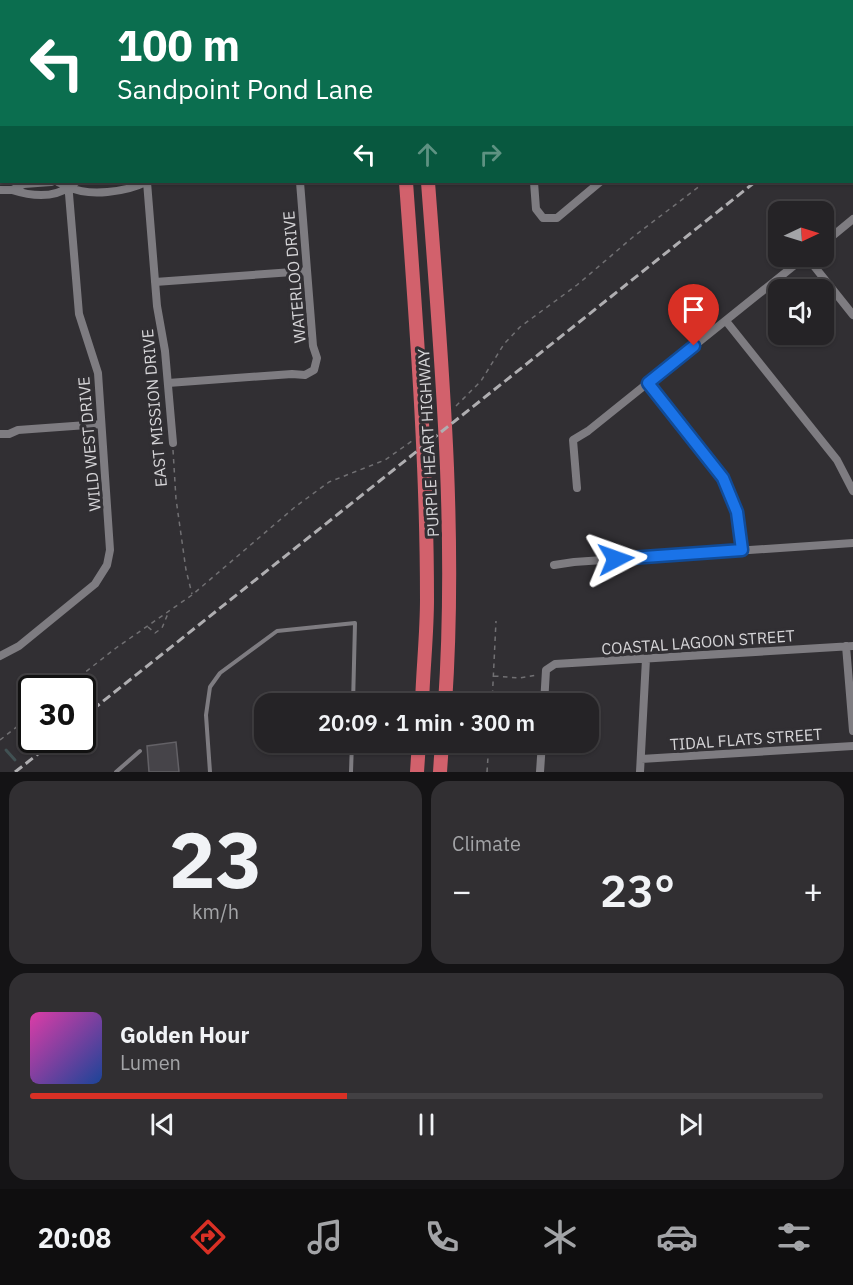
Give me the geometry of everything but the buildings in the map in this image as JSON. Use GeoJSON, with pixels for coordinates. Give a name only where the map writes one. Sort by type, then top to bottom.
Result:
{"type":"FeatureCollection","features":[{"type":"Feature","properties":{"kind":"highway","name":"PURPLE HEART HIGHWAY"},"geometry":{"type":"LineString","coordinates":[[406,183],[422,405],[425,490],[427,602],[423,693]]}},
{"type":"Feature","properties":{"kind":"highway","name":"PURPLE HEART HIGHWAY"},"geometry":{"type":"LineString","coordinates":[[429,183],[448,474],[449,594],[445,693]]}},
{"type":"Feature","properties":{"kind":"highway"},"geometry":{"type":"LineString","coordinates":[[417,772],[418,753]]}},
{"type":"Feature","properties":{"kind":"highway"},"geometry":{"type":"LineString","coordinates":[[440,772],[441,753]]}},
{"type":"Feature","properties":{"kind":"street"},"geometry":{"type":"LineString","coordinates":[[12,190],[24,184],[38,183]]}},
{"type":"Feature","properties":{"kind":"street"},"geometry":{"type":"LineString","coordinates":[[0,190],[12,190],[25,194],[58,195],[71,183],[80,193],[130,189],[144,183]]}},
{"type":"Feature","properties":{"kind":"street","name":"WILD WEST DRIVE"},"geometry":{"type":"LineString","coordinates":[[0,656],[19,646],[95,584],[107,565],[110,550],[98,373],[82,327],[77,299],[71,183]]}},
{"type":"Feature","properties":{"kind":"street","name":"EAST MISSION DRIVE"},"geometry":{"type":"LineString","coordinates":[[146,183],[157,306],[165,351],[173,443]]}},
{"type":"Feature","properties":{"kind":"street","name":"WATERLOO DRIVE"},"geometry":{"type":"LineString","coordinates":[[168,383],[305,375],[314,370],[317,358],[313,346],[300,183]]}},
{"type":"Feature","properties":{"kind":"street"},"geometry":{"type":"LineString","coordinates":[[534,183],[536,209],[543,218],[557,218],[599,183]]}},
{"type":"Feature","properties":{"kind":"street"},"geometry":{"type":"LineString","coordinates":[[834,235],[853,219]]}},
{"type":"Feature","properties":{"kind":"street"},"geometry":{"type":"LineString","coordinates":[[577,488],[573,440],[588,431],[792,267]]}},
{"type":"Feature","properties":{"kind":"street"},"geometry":{"type":"LineString","coordinates":[[815,267],[853,315]]}},
{"type":"Feature","properties":{"kind":"street"},"geometry":{"type":"LineString","coordinates":[[155,282],[307,271]]}},
{"type":"Feature","properties":{"kind":"street"},"geometry":{"type":"LineString","coordinates":[[726,321],[837,460],[853,491]]}},
{"type":"Feature","properties":{"kind":"street"},"geometry":{"type":"LineString","coordinates":[[648,383],[723,478],[737,512],[742,550]]}},
{"type":"Feature","properties":{"kind":"street"},"geometry":{"type":"LineString","coordinates":[[0,434],[9,434],[18,430],[102,424]]}},
{"type":"Feature","properties":{"kind":"street"},"geometry":{"type":"LineString","coordinates":[[554,565],[853,543]]}},
{"type":"Feature","properties":{"kind":"street"},"geometry":{"type":"LineString","coordinates":[[850,646],[853,731]]}},
{"type":"Feature","properties":{"kind":"street","name":"COASTAL LAGOON STREET"},"geometry":{"type":"LineString","coordinates":[[546,670],[555,664],[850,646]]}},
{"type":"Feature","properties":{"kind":"street"},"geometry":{"type":"LineString","coordinates":[[640,772],[646,660]]}},
{"type":"Feature","properties":{"kind":"street"},"geometry":{"type":"LineString","coordinates":[[545,693],[546,670]]}},
{"type":"Feature","properties":{"kind":"street","name":"TIDAL FLATS STREET"},"geometry":{"type":"LineString","coordinates":[[640,759],[853,746]]}},
{"type":"Feature","properties":{"kind":"street"},"geometry":{"type":"LineString","coordinates":[[540,772],[541,753]]}},
{"type":"Feature","properties":{"kind":"lane"},"geometry":{"type":"LineString","coordinates":[[210,772],[206,715],[210,687],[220,674],[277,631],[355,623],[353,693]]}},
{"type":"Feature","properties":{"kind":"lane"},"geometry":{"type":"LineString","coordinates":[[116,772],[140,751]]}},
{"type":"Feature","properties":{"kind":"lane"},"geometry":{"type":"LineString","coordinates":[[351,772],[352,753]]}},
{"type":"Feature","properties":{"kind":"path"},"geometry":{"type":"LineString","coordinates":[[453,408],[481,381],[504,344],[520,327],[577,285],[633,237],[704,183]]}},
{"type":"Feature","properties":{"kind":"path"},"geometry":{"type":"LineString","coordinates":[[82,675],[192,595],[295,507],[329,482],[385,460],[419,435]]}},
{"type":"Feature","properties":{"kind":"path","name":"EAST MISSION DRIVE"},"geometry":{"type":"LineString","coordinates":[[173,443],[176,499],[186,570],[192,595]]}},
{"type":"Feature","properties":{"kind":"path"},"geometry":{"type":"LineString","coordinates":[[147,627],[155,633],[159,631],[165,624],[170,611]]}},
{"type":"Feature","properties":{"kind":"path"},"geometry":{"type":"LineString","coordinates":[[492,693],[496,621]]}},
{"type":"Feature","properties":{"kind":"path"},"geometry":{"type":"LineString","coordinates":[[493,676],[529,677],[546,670]]}},
{"type":"Feature","properties":{"kind":"path"},"geometry":{"type":"LineString","coordinates":[[0,740],[18,726]]}},
{"type":"Feature","properties":{"kind":"path"},"geometry":{"type":"LineString","coordinates":[[487,772],[488,753]]}},
{"type":"Feature","properties":{"kind":"waterway"},"geometry":{"type":"LineString","coordinates":[[6,750],[15,760]]}},
{"type":"Feature","properties":{"kind":"railway"},"geometry":{"type":"LineString","coordinates":[[96,707],[754,183]]}},
{"type":"Feature","properties":{"kind":"railway"},"geometry":{"type":"LineString","coordinates":[[15,772],[39,753]]}},
{"type":"Feature","properties":{"kind":"route"},"geometry":{"type":"LineString","coordinates":[[616,559],[742,550],[737,512],[723,478],[648,383],[694,346]]}}]}
